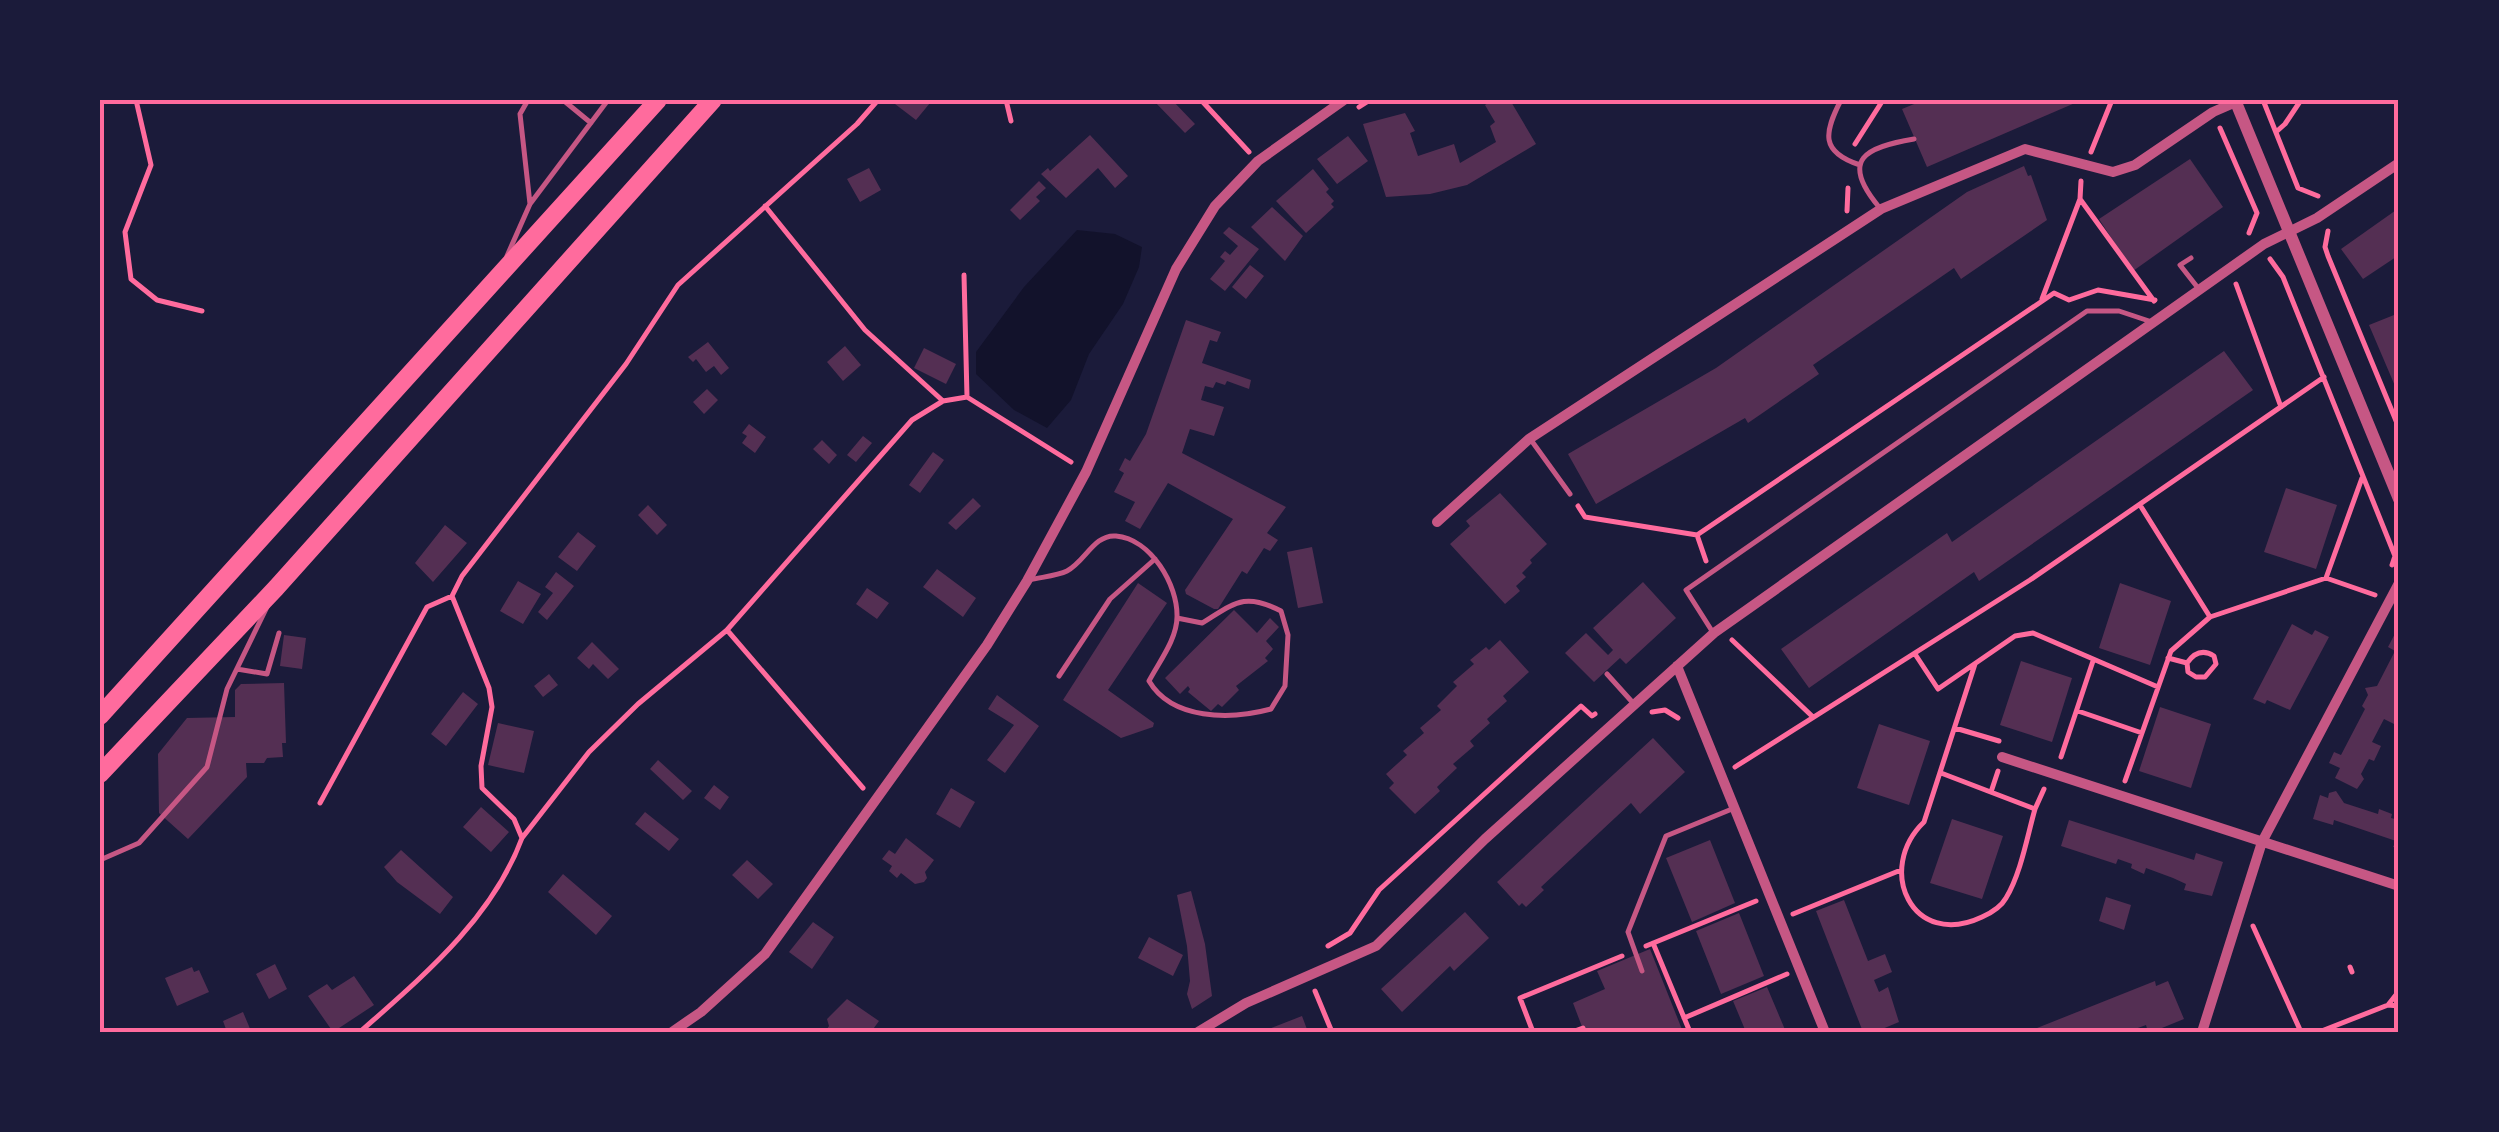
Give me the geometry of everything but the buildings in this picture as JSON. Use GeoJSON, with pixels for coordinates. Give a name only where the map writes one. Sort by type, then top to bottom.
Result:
{"type":"FeatureCollection","features":[{"type":"Feature","properties":{"kind":"highway"},"geometry":{"type":"LineString","coordinates":[[100,716],[658,100]]}},
{"type":"Feature","properties":{"kind":"highway"},"geometry":{"type":"LineString","coordinates":[[100,774],[276,588],[713,100]]}},
{"type":"Feature","properties":{"kind":"street"},"geometry":{"type":"LineString","coordinates":[[672,1032],[701,1012],[766,954],[987,645],[1086,472],[1176,269],[1215,206],[1258,161],[1344,100]]}},
{"type":"Feature","properties":{"kind":"street"},"geometry":{"type":"LineString","coordinates":[[1437,522],[1530,438],[1881,209],[2025,149],[2112,172],[2135,165],[2212,112],[2235,101],[2399,499]]}},
{"type":"Feature","properties":{"kind":"street"},"geometry":{"type":"LineString","coordinates":[[1198,1032],[1246,1003],[1376,946],[1484,839],[1714,634],[2264,244],[2317,218],[2399,163]]}},
{"type":"Feature","properties":{"kind":"street"},"geometry":{"type":"LineString","coordinates":[[2202,1032],[2262,842],[2399,583]]}},
{"type":"Feature","properties":{"kind":"street"},"geometry":{"type":"LineString","coordinates":[[1677,666],[1824,1032]]}},
{"type":"Feature","properties":{"kind":"street"},"geometry":{"type":"LineString","coordinates":[[2002,757],[2399,886]]}},
{"type":"Feature","properties":{"kind":"lane"},"geometry":{"type":"LineString","coordinates":[[528,100],[520,114],[530,204]]}},
{"type":"Feature","properties":{"kind":"lane"},"geometry":{"type":"LineString","coordinates":[[563,100],[591,123]]}},
{"type":"Feature","properties":{"kind":"lane"},"geometry":{"type":"LineString","coordinates":[[498,280],[530,204],[608,100]]}},
{"type":"Feature","properties":{"kind":"lane"},"geometry":{"type":"LineString","coordinates":[[1841,100],[1830,122],[1830,143],[1837,155],[1860,165]]}},
{"type":"Feature","properties":{"kind":"lane"},"geometry":{"type":"LineString","coordinates":[[1881,209],[1862,187],[1860,165],[1865,155],[1881,145],[1914,139]]}},
{"type":"Feature","properties":{"kind":"lane"},"geometry":{"type":"LineString","coordinates":[[2192,258],[2180,265],[2199,290]]}},
{"type":"Feature","properties":{"kind":"lane"},"geometry":{"type":"LineString","coordinates":[[1714,634],[1686,590],[1710,573],[2087,311],[2120,312],[2159,320]]}},
{"type":"Feature","properties":{"kind":"lane"},"geometry":{"type":"LineString","coordinates":[[1530,438],[1570,494]]}},
{"type":"Feature","properties":{"kind":"lane"},"geometry":{"type":"LineString","coordinates":[[1026,581],[1068,571],[1098,541],[1115,536],[1136,544],[1155,559],[1170,582],[1177,618],[1170,642],[1149,680],[1159,698],[1186,711],[1248,715],[1271,709],[1285,686],[1288,636],[1281,611],[1258,600],[1231,605],[1202,623],[1177,618]]}},
{"type":"Feature","properties":{"kind":"lane"},"geometry":{"type":"LineString","coordinates":[[1059,676],[1110,600],[1155,559]]}},
{"type":"Feature","properties":{"kind":"lane"},"geometry":{"type":"LineString","coordinates":[[100,860],[139,844],[207,767],[226,689],[276,588]]}},
{"type":"Feature","properties":{"kind":"lane"},"geometry":{"type":"LineString","coordinates":[[237,669],[267,674],[279,634]]}},
{"type":"Feature","properties":{"kind":"lane"},"geometry":{"type":"LineString","coordinates":[[1607,674],[1634,704]]}},
{"type":"Feature","properties":{"kind":"lane"},"geometry":{"type":"LineString","coordinates":[[1642,971],[1628,932],[1666,836],[1734,808]]}},
{"type":"Feature","properties":{"kind":"path"},"geometry":{"type":"LineString","coordinates":[[136,100],[151,165],[125,232],[131,279],[157,300],[202,311]]}},
{"type":"Feature","properties":{"kind":"path"},"geometry":{"type":"LineString","coordinates":[[320,803],[427,607],[452,596],[474,560],[626,364],[678,285],[857,124],[878,100]]}},
{"type":"Feature","properties":{"kind":"path"},"geometry":{"type":"LineString","coordinates":[[1006,100],[1011,122]]}},
{"type":"Feature","properties":{"kind":"path"},"geometry":{"type":"LineString","coordinates":[[1201,100],[1258,161]]}},
{"type":"Feature","properties":{"kind":"path"},"geometry":{"type":"LineString","coordinates":[[2041,302],[2112,100]]}},
{"type":"Feature","properties":{"kind":"path"},"geometry":{"type":"LineString","coordinates":[[2263,100],[2298,188],[2308,194]]}},
{"type":"Feature","properties":{"kind":"path"},"geometry":{"type":"LineString","coordinates":[[2276,132],[2301,100]]}},
{"type":"Feature","properties":{"kind":"path"},"geometry":{"type":"LineString","coordinates":[[2212,112],[2257,212],[2243,240]]}},
{"type":"Feature","properties":{"kind":"path"},"geometry":{"type":"LineString","coordinates":[[2080,198],[2154,301],[2159,320]]}},
{"type":"Feature","properties":{"kind":"path"},"geometry":{"type":"LineString","coordinates":[[765,206],[865,330],[944,401]]}},
{"type":"Feature","properties":{"kind":"path"},"geometry":{"type":"LineString","coordinates":[[2326,238],[2328,256],[2399,428]]}},
{"type":"Feature","properties":{"kind":"path"},"geometry":{"type":"LineString","coordinates":[[2265,265],[2273,266],[2283,278],[2395,556],[2392,565]]}},
{"type":"Feature","properties":{"kind":"path"},"geometry":{"type":"LineString","coordinates":[[964,275],[968,397]]}},
{"type":"Feature","properties":{"kind":"path"},"geometry":{"type":"LineString","coordinates":[[2251,275],[2236,284],[2281,407]]}},
{"type":"Feature","properties":{"kind":"path"},"geometry":{"type":"LineString","coordinates":[[1570,494],[1585,517],[1698,536],[2054,293],[2069,300],[2098,290],[2154,301],[2189,277]]}},
{"type":"Feature","properties":{"kind":"path"},"geometry":{"type":"LineString","coordinates":[[1727,752],[1734,768],[2140,505],[2324,377]]}},
{"type":"Feature","properties":{"kind":"path"},"geometry":{"type":"LineString","coordinates":[[360,1032],[454,946],[490,900],[522,838],[589,752],[638,704],[727,630],[912,420],[944,401],[968,397],[1086,472]]}},
{"type":"Feature","properties":{"kind":"path"},"geometry":{"type":"LineString","coordinates":[[2326,578],[2362,476]]}},
{"type":"Feature","properties":{"kind":"path"},"geometry":{"type":"LineString","coordinates":[[2140,505],[2210,617]]}},
{"type":"Feature","properties":{"kind":"path"},"geometry":{"type":"LineString","coordinates":[[1698,536],[1710,573]]}},
{"type":"Feature","properties":{"kind":"path"},"geometry":{"type":"LineString","coordinates":[[2120,796],[2170,651],[2210,617],[2326,578],[2378,596]]}},
{"type":"Feature","properties":{"kind":"path"},"geometry":{"type":"LineString","coordinates":[[452,596],[489,688],[492,707],[481,766],[482,788],[514,819],[522,838]]}},
{"type":"Feature","properties":{"kind":"path"},"geometry":{"type":"LineString","coordinates":[[727,630],[874,802]]}},
{"type":"Feature","properties":{"kind":"path"},"geometry":{"type":"LineString","coordinates":[[1914,654],[1938,689],[2022,633],[2045,637],[2158,687]]}},
{"type":"Feature","properties":{"kind":"path"},"geometry":{"type":"LineString","coordinates":[[1721,650],[1732,640],[1813,717]]}},
{"type":"Feature","properties":{"kind":"path"},"geometry":{"type":"LineString","coordinates":[[2207,652],[2214,656],[2216,664],[2204,677],[2196,677],[2188,672],[2188,664],[2198,653],[2207,652]]}},
{"type":"Feature","properties":{"kind":"path"},"geometry":{"type":"LineString","coordinates":[[2168,658],[2188,664]]}},
{"type":"Feature","properties":{"kind":"path"},"geometry":{"type":"LineString","coordinates":[[2057,760],[2063,756],[2093,661]]}},
{"type":"Feature","properties":{"kind":"path"},"geometry":{"type":"LineString","coordinates":[[1941,773],[2035,810],[2006,899],[1996,909],[1954,925],[1920,916],[1901,882],[1901,870],[1910,835],[1924,822],[1975,664]]}},
{"type":"Feature","properties":{"kind":"path"},"geometry":{"type":"LineString","coordinates":[[1350,933],[1380,890],[1580,706],[1592,716]]}},
{"type":"Feature","properties":{"kind":"path"},"geometry":{"type":"LineString","coordinates":[[1644,716],[1665,710],[1676,715],[1682,724]]}},
{"type":"Feature","properties":{"kind":"path"},"geometry":{"type":"LineString","coordinates":[[2077,711],[2142,733]]}},
{"type":"Feature","properties":{"kind":"path"},"geometry":{"type":"LineString","coordinates":[[1955,728],[2006,744]]}},
{"type":"Feature","properties":{"kind":"path"},"geometry":{"type":"LineString","coordinates":[[1780,920],[1901,870]]}},
{"type":"Feature","properties":{"kind":"path"},"geometry":{"type":"LineString","coordinates":[[1690,1032],[1652,943],[1770,896]]}},
{"type":"Feature","properties":{"kind":"path"},"geometry":{"type":"LineString","coordinates":[[2250,923],[2300,1032]]}},
{"type":"Feature","properties":{"kind":"path"},"geometry":{"type":"LineString","coordinates":[[1533,1032],[1520,998],[1605,962]]}},
{"type":"Feature","properties":{"kind":"path"},"geometry":{"type":"LineString","coordinates":[[1684,1018],[1799,970]]}},
{"type":"Feature","properties":{"kind":"path"},"geometry":{"type":"LineString","coordinates":[[1784,976],[1790,990]]}},
{"type":"Feature","properties":{"kind":"path"},"geometry":{"type":"LineString","coordinates":[[2388,1005],[2399,991]]}},
{"type":"Feature","properties":{"kind":"path"},"geometry":{"type":"LineString","coordinates":[[2320,1032],[2388,1005],[2399,1006]]}},
{"type":"Feature","properties":{"kind":"path"},"geometry":{"type":"LineString","coordinates":[[1324,1012],[1332,1032]]}},
{"type":"Feature","properties":{"kind":"path"},"geometry":{"type":"LineString","coordinates":[[1572,1032],[1583,1028]]}},
{"type":"Feature","properties":{"kind":"shaded area"},"geometry":{"type":"Polygon","coordinates":[[[1077,230],[1115,234],[1142,247],[1139,267],[1123,304],[1089,354],[1071,400],[1047,428],[1014,410],[976,374],[976,352],[1024,287],[1077,230]]]}}]}
